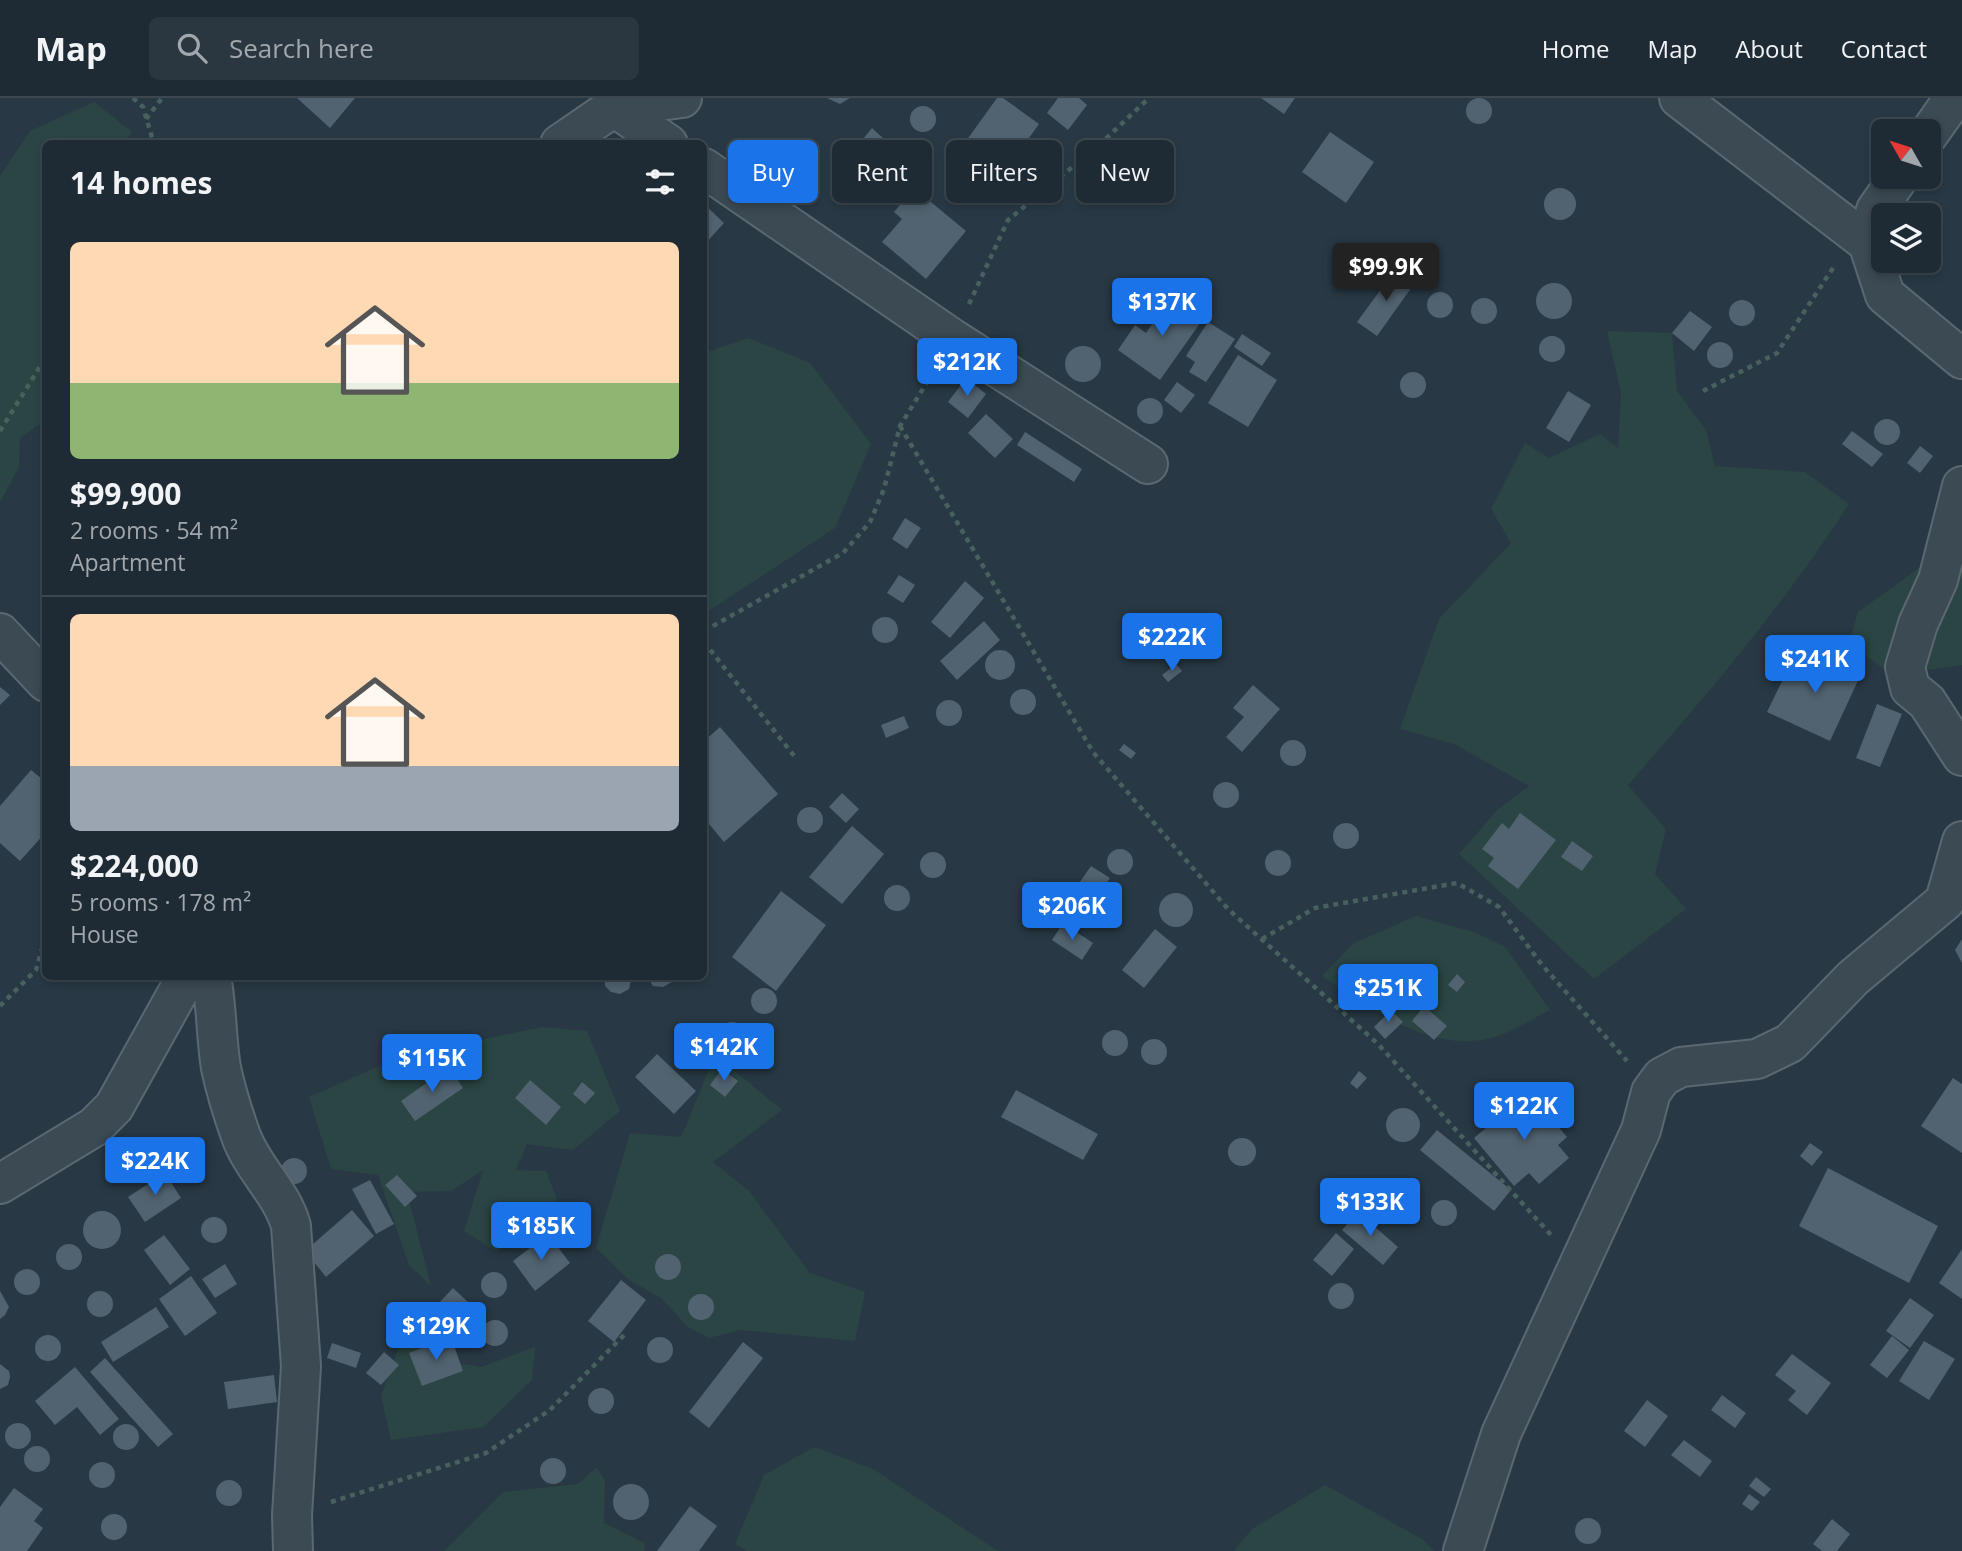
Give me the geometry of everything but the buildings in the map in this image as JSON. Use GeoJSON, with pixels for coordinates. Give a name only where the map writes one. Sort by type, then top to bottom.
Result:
{"type":"FeatureCollection","features":[{"type":"Feature","properties":{"kind":"street"},"geometry":{"type":"LineString","coordinates":[[566,140],[614,107],[682,98]]}},
{"type":"Feature","properties":{"kind":"street"},"geometry":{"type":"LineString","coordinates":[[1679,98],[1861,239],[1885,295],[1962,359]]}},
{"type":"Feature","properties":{"kind":"street"},"geometry":{"type":"LineString","coordinates":[[1939,119],[1954,98]]}},
{"type":"Feature","properties":{"kind":"street"},"geometry":{"type":"LineString","coordinates":[[614,107],[662,140]]}},
{"type":"Feature","properties":{"kind":"street"},"geometry":{"type":"LineString","coordinates":[[707,170],[953,339],[1147,464]]}},
{"type":"Feature","properties":{"kind":"street"},"geometry":{"type":"LineString","coordinates":[[1861,239],[1876,209],[1890,189]]}},
{"type":"Feature","properties":{"kind":"street"},"geometry":{"type":"LineString","coordinates":[[1962,486],[1938,580],[1918,624],[1905,667],[1910,688],[1927,702],[1962,756]]}},
{"type":"Feature","properties":{"kind":"street"},"geometry":{"type":"LineString","coordinates":[[0,633],[42,678]]}},
{"type":"Feature","properties":{"kind":"street"},"geometry":{"type":"LineString","coordinates":[[1463,1551],[1501,1434],[1576,1265],[1641,1130],[1651,1092],[1662,1077],[1681,1067],[1757,1059],[1790,1043],[1853,978],[1954,907],[1962,841]]}},
{"type":"Feature","properties":{"kind":"street"},"geometry":{"type":"LineString","coordinates":[[0,1184],[94,1127],[114,1107],[185,980]]}},
{"type":"Feature","properties":{"kind":"street"},"geometry":{"type":"LineString","coordinates":[[211,980],[221,1068],[242,1139],[271,1189],[286,1208],[290,1226],[301,1366],[293,1533]]}},
{"type":"Feature","properties":{"kind":"path"},"geometry":{"type":"LineString","coordinates":[[133,98],[143,107],[153,140]]}},
{"type":"Feature","properties":{"kind":"path"},"geometry":{"type":"LineString","coordinates":[[146,119],[162,98]]}},
{"type":"Feature","properties":{"kind":"path"},"geometry":{"type":"LineString","coordinates":[[707,629],[843,553],[870,522],[884,489],[900,426],[953,339],[1007,220],[1098,146],[1149,98]]}},
{"type":"Feature","properties":{"kind":"path"},"geometry":{"type":"LineString","coordinates":[[1703,391],[1777,353],[1861,239]]}},
{"type":"Feature","properties":{"kind":"path"},"geometry":{"type":"LineString","coordinates":[[0,431],[42,363]]}},
{"type":"Feature","properties":{"kind":"path"},"geometry":{"type":"LineString","coordinates":[[900,426],[1093,752],[1228,909],[1378,1044],[1519,1196],[1576,1265]]}},
{"type":"Feature","properties":{"kind":"path"},"geometry":{"type":"LineString","coordinates":[[707,646],[795,757]]}},
{"type":"Feature","properties":{"kind":"path"},"geometry":{"type":"LineString","coordinates":[[1262,939],[1315,908],[1457,883],[1499,907],[1542,965],[1614,1044],[1651,1092]]}},
{"type":"Feature","properties":{"kind":"path"},"geometry":{"type":"LineString","coordinates":[[0,1006],[36,970],[42,949]]}},
{"type":"Feature","properties":{"kind":"path"},"geometry":{"type":"LineString","coordinates":[[293,1533],[486,1453],[550,1410],[627,1332]]}},
{"type":"Feature","properties":{"kind":"green space"},"geometry":{"type":"Polygon","coordinates":[[[94,102],[132,132],[125,140],[42,140],[42,423],[20,438],[19,466],[0,503],[0,176],[30,131],[94,102]]]}},
{"type":"Feature","properties":{"kind":"green space"},"geometry":{"type":"Polygon","coordinates":[[[1607,331],[1672,333],[1677,391],[1706,430],[1715,466],[1805,472],[1849,504],[1771,614],[1628,785],[1666,829],[1655,874],[1686,909],[1594,979],[1459,854],[1497,810],[1529,786],[1454,744],[1400,729],[1439,619],[1511,543],[1491,509],[1525,443],[1549,458],[1600,434],[1618,448],[1621,393],[1607,331]]]}},
{"type":"Feature","properties":{"kind":"green space"},"geometry":{"type":"Polygon","coordinates":[[[749,338],[810,363],[871,444],[835,528],[707,612],[707,352],[749,338]]]}},
{"type":"Feature","properties":{"kind":"green space"},"geometry":{"type":"Polygon","coordinates":[[[1962,527],[1962,665],[1892,675],[1849,643],[1858,612],[1933,558],[1962,527]]]}},
{"type":"Feature","properties":{"kind":"green space"},"geometry":{"type":"Polygon","coordinates":[[[1416,916],[1474,932],[1504,946],[1550,1010],[1499,1036],[1468,1041],[1446,1040],[1423,1034],[1380,1014],[1322,976],[1354,943],[1416,916]]]}},
{"type":"Feature","properties":{"kind":"green space"},"geometry":{"type":"Polygon","coordinates":[[[542,1027],[587,1031],[620,1111],[573,1150],[527,1144],[516,1170],[546,1171],[557,1199],[497,1252],[464,1231],[483,1170],[451,1191],[407,1192],[431,1286],[409,1265],[378,1175],[331,1169],[309,1097],[400,1057],[542,1027]]]}},
{"type":"Feature","properties":{"kind":"green space"},"geometry":{"type":"Polygon","coordinates":[[[715,1055],[782,1110],[713,1162],[749,1191],[810,1273],[865,1292],[855,1341],[740,1330],[709,1338],[689,1328],[661,1298],[629,1280],[596,1248],[630,1133],[681,1137],[715,1055]]]}},
{"type":"Feature","properties":{"kind":"green space"},"geometry":{"type":"Polygon","coordinates":[[[407,1323],[445,1326],[445,1361],[481,1367],[535,1347],[532,1380],[483,1427],[391,1440],[381,1396],[407,1323]]]}},
{"type":"Feature","properties":{"kind":"green space"},"geometry":{"type":"Polygon","coordinates":[[[814,1447],[873,1469],[998,1551],[746,1551],[735,1544],[764,1475],[814,1447]]]}},
{"type":"Feature","properties":{"kind":"green space"},"geometry":{"type":"Polygon","coordinates":[[[597,1467],[605,1481],[604,1523],[644,1543],[645,1551],[444,1551],[503,1492],[578,1484],[597,1467]]]}},
{"type":"Feature","properties":{"kind":"green space"},"geometry":{"type":"Polygon","coordinates":[[[1325,1485],[1422,1539],[1434,1551],[1234,1551],[1252,1529],[1325,1485]]]}}]}
